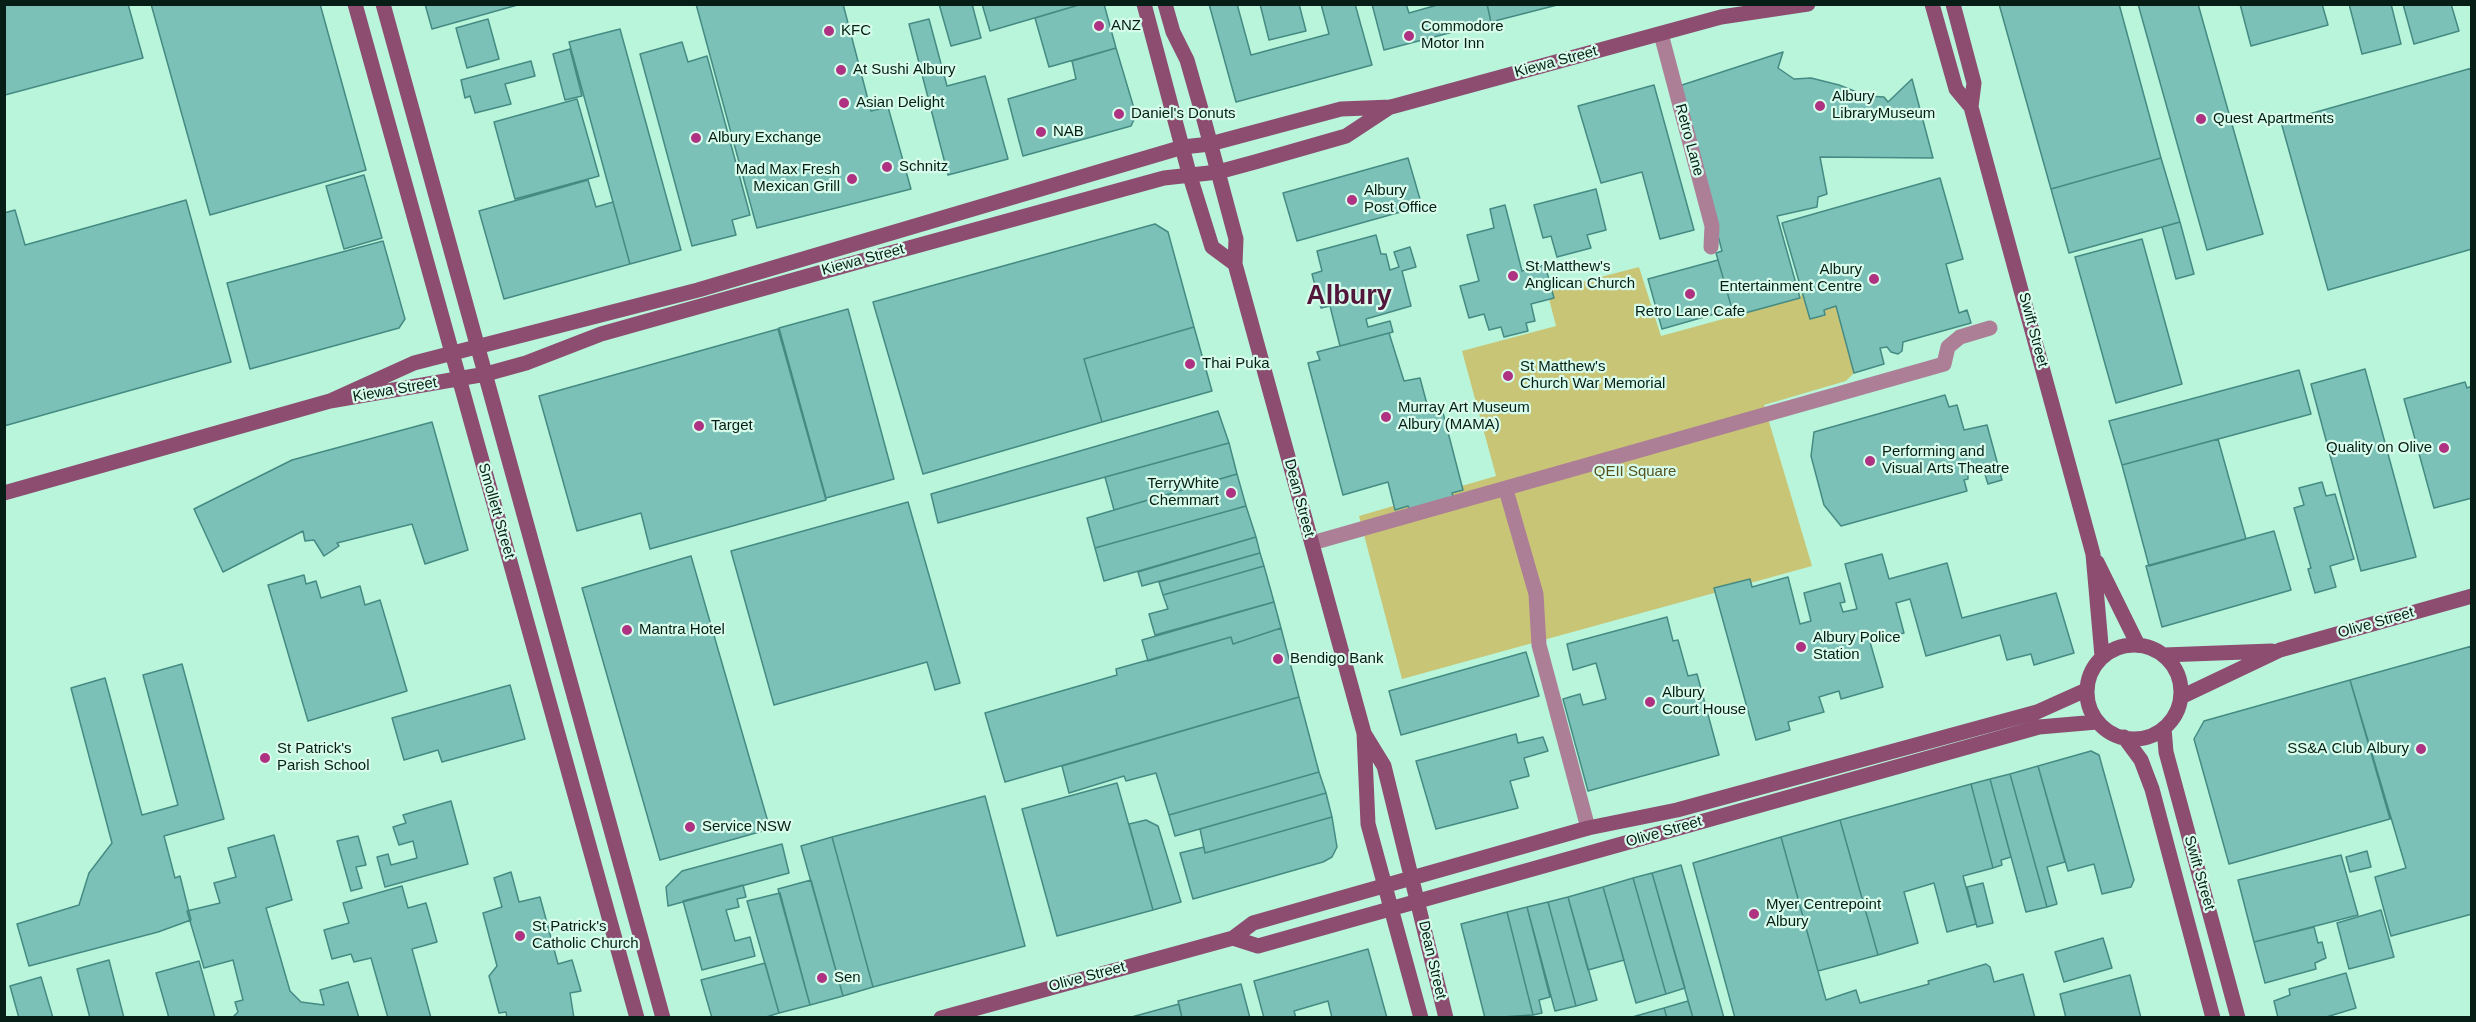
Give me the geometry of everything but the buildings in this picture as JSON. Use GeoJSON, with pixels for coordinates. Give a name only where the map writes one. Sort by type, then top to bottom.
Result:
{"type":"FeatureCollection","features":[{"type":"Feature","properties":{"kind":"street","name":"Smollett Street"},"geometry":{"type":"LineString","coordinates":[[355,4],[637,1017]]}},
{"type":"Feature","properties":{"kind":"street","name":"Smollett Street"},"geometry":{"type":"LineString","coordinates":[[383,4],[663,1017]]}},
{"type":"Feature","properties":{"kind":"street"},"geometry":{"type":"LineString","coordinates":[[1144,4],[1189,173],[1212,247],[1234,264]]}},
{"type":"Feature","properties":{"kind":"street","name":"Dean Street"},"geometry":{"type":"LineString","coordinates":[[1165,4],[1173,32],[1187,60],[1218,172],[1236,239],[1234,264],[1364,733],[1368,824],[1420,1017]]}},
{"type":"Feature","properties":{"kind":"street","name":"Kiewa Street"},"geometry":{"type":"LineString","coordinates":[[330,401],[414,363],[698,290],[1183,147],[1210,144],[1341,109],[1391,107],[1661,34],[1719,11],[1747,4]]}},
{"type":"Feature","properties":{"kind":"street","name":"Kiewa Street"},"geometry":{"type":"LineString","coordinates":[[1719,11],[1808,4]]}},
{"type":"Feature","properties":{"kind":"street","name":"Swift Street"},"geometry":{"type":"LineString","coordinates":[[1932,4],[1956,89],[1971,107]]}},
{"type":"Feature","properties":{"kind":"street","name":"Swift Street"},"geometry":{"type":"LineString","coordinates":[[1953,4],[1974,83],[1971,107],[2093,554],[2102,656]]}},
{"type":"Feature","properties":{"kind":"street","name":"Retro Lane"},"geometry":{"type":"LineString","coordinates":[[1661,34],[1712,226],[1712,246]]}},
{"type":"Feature","properties":{"kind":"street","name":"Kiewa Street"},"geometry":{"type":"LineString","coordinates":[[4,492],[330,401],[486,374],[526,363],[601,334],[1035,213],[1189,173],[1218,172],[1346,136],[1391,107]]}},
{"type":"Feature","properties":{"kind":"street"},"geometry":{"type":"LineString","coordinates":[[1029,192],[1035,213]]}},
{"type":"Feature","properties":{"kind":"street"},"geometry":{"type":"LineString","coordinates":[[698,290],[702,305]]}},
{"type":"Feature","properties":{"kind":"street"},"geometry":{"type":"LineString","coordinates":[[1312,543],[1944,364],[1948,347],[1960,337],[1990,328]]}},
{"type":"Feature","properties":{"kind":"street"},"geometry":{"type":"LineString","coordinates":[[1506,489],[1536,594],[1539,645],[1588,828]]}},
{"type":"Feature","properties":{"kind":"street","name":"Swift Street"},"geometry":{"type":"LineString","coordinates":[[2093,554],[2138,645]]}},
{"type":"Feature","properties":{"kind":"street","name":"Olive Street"},"geometry":{"type":"LineString","coordinates":[[2181,698],[2280,650],[2472,596]]}},
{"type":"Feature","properties":{"kind":"street"},"geometry":{"type":"LineString","coordinates":[[2138,645],[2150,647],[2164,655],[2177,675],[2181,698],[2175,715],[2164,728],[2146,738],[2113,734],[2097,722],[2089,706],[2086,690],[2091,671],[2102,656],[2114,649],[2138,645]]}},
{"type":"Feature","properties":{"kind":"street","name":"Olive Street"},"geometry":{"type":"LineString","coordinates":[[2164,655],[2280,650]]}},
{"type":"Feature","properties":{"kind":"street","name":"Olive Street"},"geometry":{"type":"LineString","coordinates":[[941,1017],[1233,938],[1253,923],[1588,828],[1677,810],[2037,712],[2086,690]]}},
{"type":"Feature","properties":{"kind":"street","name":"Olive Street"},"geometry":{"type":"LineString","coordinates":[[1233,938],[1258,946],[2039,727],[2097,722]]}},
{"type":"Feature","properties":{"kind":"street","name":"Swift Street"},"geometry":{"type":"LineString","coordinates":[[2164,728],[2166,752],[2174,786],[2238,1017]]}},
{"type":"Feature","properties":{"kind":"street","name":"Dean Street"},"geometry":{"type":"LineString","coordinates":[[1364,733],[1383,766],[1419,902],[1428,951],[1446,1017]]}},
{"type":"Feature","properties":{"kind":"street","name":"Swift Street"},"geometry":{"type":"LineString","coordinates":[[2124,737],[2141,760],[2152,789],[2213,1017]]}},
{"type":"Feature","properties":{"kind":"street"},"geometry":{"type":"LineString","coordinates":[[1770,784],[1774,801]]}},
{"type":"Feature","properties":{"kind":"street"},"geometry":{"type":"LineString","coordinates":[[600,887],[624,880]]}},
{"type":"Feature","properties":{"kind":"green space","name":"QEII Square"},"geometry":{"type":"Polygon","coordinates":[[[1639,267],[1661,336],[1800,298],[1802,293],[1810,319],[1825,316],[1824,310],[1836,306],[1854,373],[1846,381],[1764,405],[1812,566],[1402,679],[1359,516],[1496,476],[1462,351],[1556,326],[1547,291],[1639,267]]]}},
{"type":"Feature","properties":{"kind":"place","name":"ANZ"},"geometry":{"type":"Point","coordinates":[1099,26]}},
{"type":"Feature","properties":{"kind":"place","name":"KFC"},"geometry":{"type":"Point","coordinates":[829,31]}},
{"type":"Feature","properties":{"kind":"place","name":"Commodore Motor Inn"},"geometry":{"type":"Point","coordinates":[1409,36]}},
{"type":"Feature","properties":{"kind":"place","name":"At Sushi Albury"},"geometry":{"type":"Point","coordinates":[841,70]}},
{"type":"Feature","properties":{"kind":"place","name":"Asian Delight"},"geometry":{"type":"Point","coordinates":[844,103]}},
{"type":"Feature","properties":{"kind":"place","name":"Albury LibraryMuseum"},"geometry":{"type":"Point","coordinates":[1820,106]}},
{"type":"Feature","properties":{"kind":"place","name":"Daniel's Donuts"},"geometry":{"type":"Point","coordinates":[1119,114]}},
{"type":"Feature","properties":{"kind":"place","name":"Quest Apartments"},"geometry":{"type":"Point","coordinates":[2201,119]}},
{"type":"Feature","properties":{"kind":"place","name":"NAB"},"geometry":{"type":"Point","coordinates":[1041,132]}},
{"type":"Feature","properties":{"kind":"place","name":"Albury Exchange"},"geometry":{"type":"Point","coordinates":[696,138]}},
{"type":"Feature","properties":{"kind":"place","name":"Schnitz"},"geometry":{"type":"Point","coordinates":[887,167]}},
{"type":"Feature","properties":{"kind":"place","name":"Mad Max Fresh Mexican Grill"},"geometry":{"type":"Point","coordinates":[852,179]}},
{"type":"Feature","properties":{"kind":"place","name":"Albury Post Office"},"geometry":{"type":"Point","coordinates":[1352,200]}},
{"type":"Feature","properties":{"kind":"place","name":"St Matthew's Anglican Church"},"geometry":{"type":"Point","coordinates":[1513,276]}},
{"type":"Feature","properties":{"kind":"place","name":"Albury Entertainment Centre"},"geometry":{"type":"Point","coordinates":[1874,279]}},
{"type":"Feature","properties":{"kind":"place","name":"Retro Lane Cafe"},"geometry":{"type":"Point","coordinates":[1690,294]}},
{"type":"Feature","properties":{"kind":"place","name":"Thai Puka"},"geometry":{"type":"Point","coordinates":[1190,364]}},
{"type":"Feature","properties":{"kind":"place","name":"St Matthew's Church War Memorial"},"geometry":{"type":"Point","coordinates":[1508,376]}},
{"type":"Feature","properties":{"kind":"place","name":"Murray Art Museum Albury (MAMA)"},"geometry":{"type":"Point","coordinates":[1386,417]}},
{"type":"Feature","properties":{"kind":"place","name":"Target"},"geometry":{"type":"Point","coordinates":[699,426]}},
{"type":"Feature","properties":{"kind":"place","name":"Quality on Olive"},"geometry":{"type":"Point","coordinates":[2444,448]}},
{"type":"Feature","properties":{"kind":"place","name":"Performing and Visual Arts Theatre"},"geometry":{"type":"Point","coordinates":[1870,461]}},
{"type":"Feature","properties":{"kind":"place","name":"TerryWhite Chemmart"},"geometry":{"type":"Point","coordinates":[1231,493]}},
{"type":"Feature","properties":{"kind":"place","name":"Mantra Hotel"},"geometry":{"type":"Point","coordinates":[627,630]}},
{"type":"Feature","properties":{"kind":"place","name":"Albury Police Station"},"geometry":{"type":"Point","coordinates":[1801,647]}},
{"type":"Feature","properties":{"kind":"place","name":"Bendigo Bank"},"geometry":{"type":"Point","coordinates":[1278,659]}},
{"type":"Feature","properties":{"kind":"place","name":"Albury Court House"},"geometry":{"type":"Point","coordinates":[1650,702]}},
{"type":"Feature","properties":{"kind":"place","name":"SS&A Club Albury"},"geometry":{"type":"Point","coordinates":[2421,749]}},
{"type":"Feature","properties":{"kind":"place","name":"St Patrick's Parish School"},"geometry":{"type":"Point","coordinates":[265,758]}},
{"type":"Feature","properties":{"kind":"place","name":"Service NSW"},"geometry":{"type":"Point","coordinates":[690,827]}},
{"type":"Feature","properties":{"kind":"place","name":"Myer Centrepoint Albury"},"geometry":{"type":"Point","coordinates":[1754,914]}},
{"type":"Feature","properties":{"kind":"place","name":"St Patrick's Catholic Church"},"geometry":{"type":"Point","coordinates":[520,936]}},
{"type":"Feature","properties":{"kind":"place","name":"Sen"},"geometry":{"type":"Point","coordinates":[822,978]}},
{"type":"Feature","properties":{"kind":"district","name":"Albury"},"geometry":{"type":"Point","coordinates":[1349,297]}}]}
